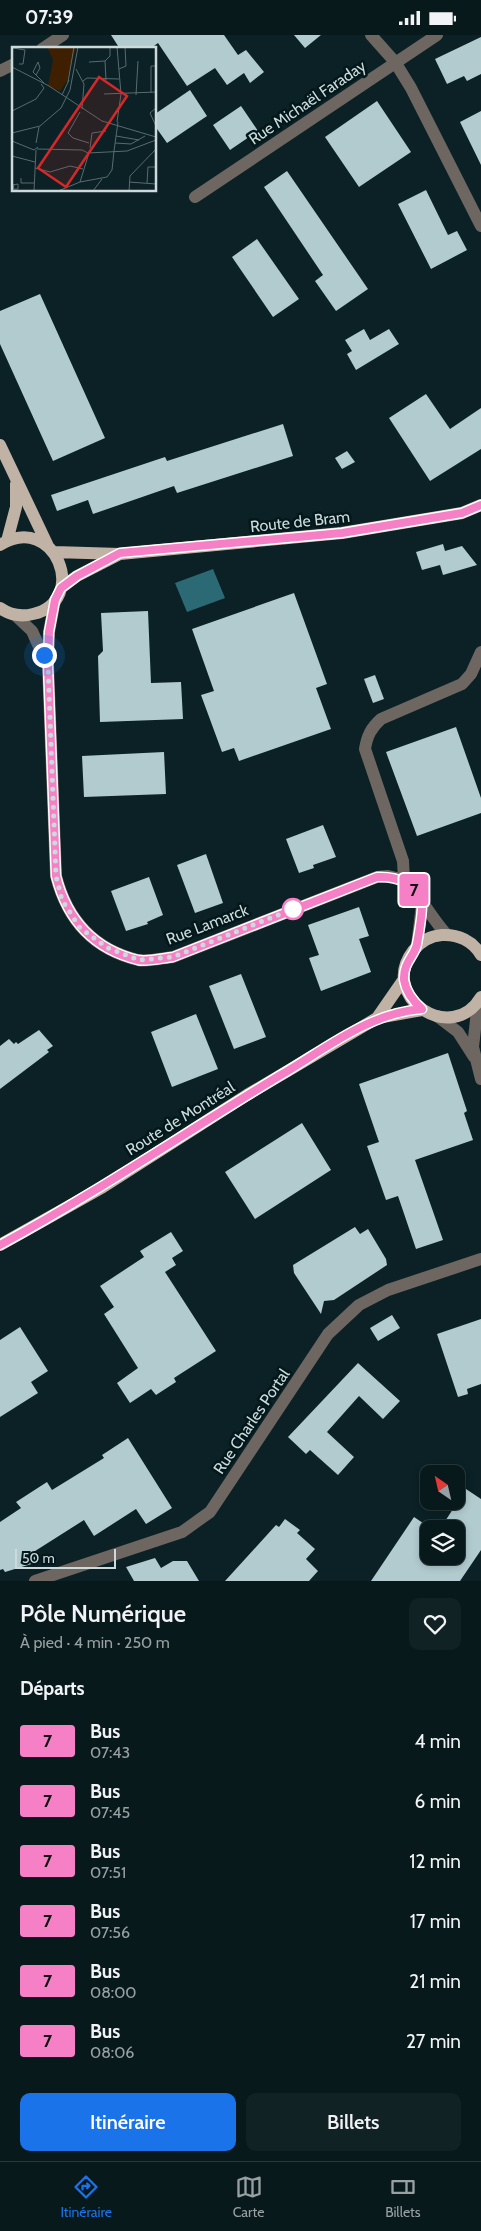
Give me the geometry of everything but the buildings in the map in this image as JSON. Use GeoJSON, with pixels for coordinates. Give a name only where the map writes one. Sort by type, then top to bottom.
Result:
{"type":"FeatureCollection","features":[{"type":"Feature","properties":{"kind":"main road"},"geometry":{"type":"LineString","coordinates":[[0,445],[51,549]]}},
{"type":"Feature","properties":{"kind":"main road"},"geometry":{"type":"LineString","coordinates":[[3,543],[16,507],[16,481]]}},
{"type":"Feature","properties":{"kind":"main road","name":"Route de Bram"},"geometry":{"type":"LineString","coordinates":[[3,543],[28,538],[51,549],[120,553],[342,533],[462,513],[481,505]]}},
{"type":"Feature","properties":{"kind":"main road"},"geometry":{"type":"LineString","coordinates":[[462,513],[481,509]]}},
{"type":"Feature","properties":{"kind":"main road","name":"Route de Bram"},"geometry":{"type":"LineString","coordinates":[[51,549],[60,563],[62,575],[61,588],[55,600]]}},
{"type":"Feature","properties":{"kind":"main road","name":"Route de Bram"},"geometry":{"type":"LineString","coordinates":[[61,588],[77,576],[120,553]]}},
{"type":"Feature","properties":{"kind":"main road"},"geometry":{"type":"LineString","coordinates":[[0,608],[15,615],[37,613],[55,600]]}},
{"type":"Feature","properties":{"kind":"main road"},"geometry":{"type":"LineString","coordinates":[[417,946],[436,935],[448,935],[475,940],[481,955]]}},
{"type":"Feature","properties":{"kind":"main road","name":"Route de Montréal"},"geometry":{"type":"LineString","coordinates":[[376,1018],[404,979],[405,967],[417,946]]}},
{"type":"Feature","properties":{"kind":"main road"},"geometry":{"type":"LineString","coordinates":[[404,979],[413,1001],[422,1009],[437,1016],[459,1015],[479,999]]}},
{"type":"Feature","properties":{"kind":"main road","name":"Route de Montréal"},"geometry":{"type":"LineString","coordinates":[[0,1245],[103,1187],[247,1095],[376,1018],[422,1009]]}},
{"type":"Feature","properties":{"kind":"street"},"geometry":{"type":"LineString","coordinates":[[45,47],[63,35]]}},
{"type":"Feature","properties":{"kind":"street"},"geometry":{"type":"LineString","coordinates":[[371,35],[395,62],[481,226]]}},
{"type":"Feature","properties":{"kind":"street","name":"Rue Michaël Faraday"},"geometry":{"type":"LineString","coordinates":[[195,197],[437,35]]}},
{"type":"Feature","properties":{"kind":"street"},"geometry":{"type":"LineString","coordinates":[[0,71],[12,65]]}},
{"type":"Feature","properties":{"kind":"street","name":"Rue Lamarck"},"geometry":{"type":"LineString","coordinates":[[55,600],[49,632],[48,665],[56,876],[62,900],[80,928],[108,948],[139,960],[173,957],[377,877],[388,876],[404,880]]}},
{"type":"Feature","properties":{"kind":"street","name":"Rue Lamarck"},"geometry":{"type":"LineString","coordinates":[[15,615],[32,631],[48,665]]}},
{"type":"Feature","properties":{"kind":"street"},"geometry":{"type":"LineString","coordinates":[[448,935],[422,904],[415,891],[404,880],[403,861],[365,749],[366,740],[373,726],[381,719],[462,684],[471,674],[481,652]]}},
{"type":"Feature","properties":{"kind":"street"},"geometry":{"type":"LineString","coordinates":[[417,946],[422,904]]}},
{"type":"Feature","properties":{"kind":"street"},"geometry":{"type":"LineString","coordinates":[[474,1057],[479,999]]}},
{"type":"Feature","properties":{"kind":"street"},"geometry":{"type":"LineString","coordinates":[[437,1016],[458,1032],[474,1057],[481,1079]]}},
{"type":"Feature","properties":{"kind":"street","name":"Rue Charles Portal"},"geometry":{"type":"LineString","coordinates":[[35,1581],[135,1549],[182,1532],[189,1527],[210,1511],[328,1334],[359,1305],[388,1290],[481,1259]]}},
{"type":"Feature","properties":{"kind":"water"},"geometry":{"type":"Polygon","coordinates":[[[213,569],[225,598],[187,612],[175,583],[213,569]]]}},
{"type":"Feature","properties":{"kind":"bus line","name":"7"},"geometry":{"type":"LineString","coordinates":[[0,1245],[103,1187],[247,1095],[376,1018],[409,1010],[422,1009],[413,1001],[407,991],[404,979],[405,967],[417,946],[422,904],[415,891],[404,880],[388,876],[377,877],[206,942],[173,957],[139,960],[108,948],[80,928],[62,900],[56,876],[48,665],[49,632],[55,600],[61,588],[77,576],[120,553],[342,533],[462,513],[481,505]]}},
{"type":"Feature","properties":{"kind":"route"},"geometry":{"type":"LineString","coordinates":[[44,655],[48,665],[56,876],[62,900],[80,928],[108,948],[139,960],[173,957],[206,942],[293,909]]}}]}
